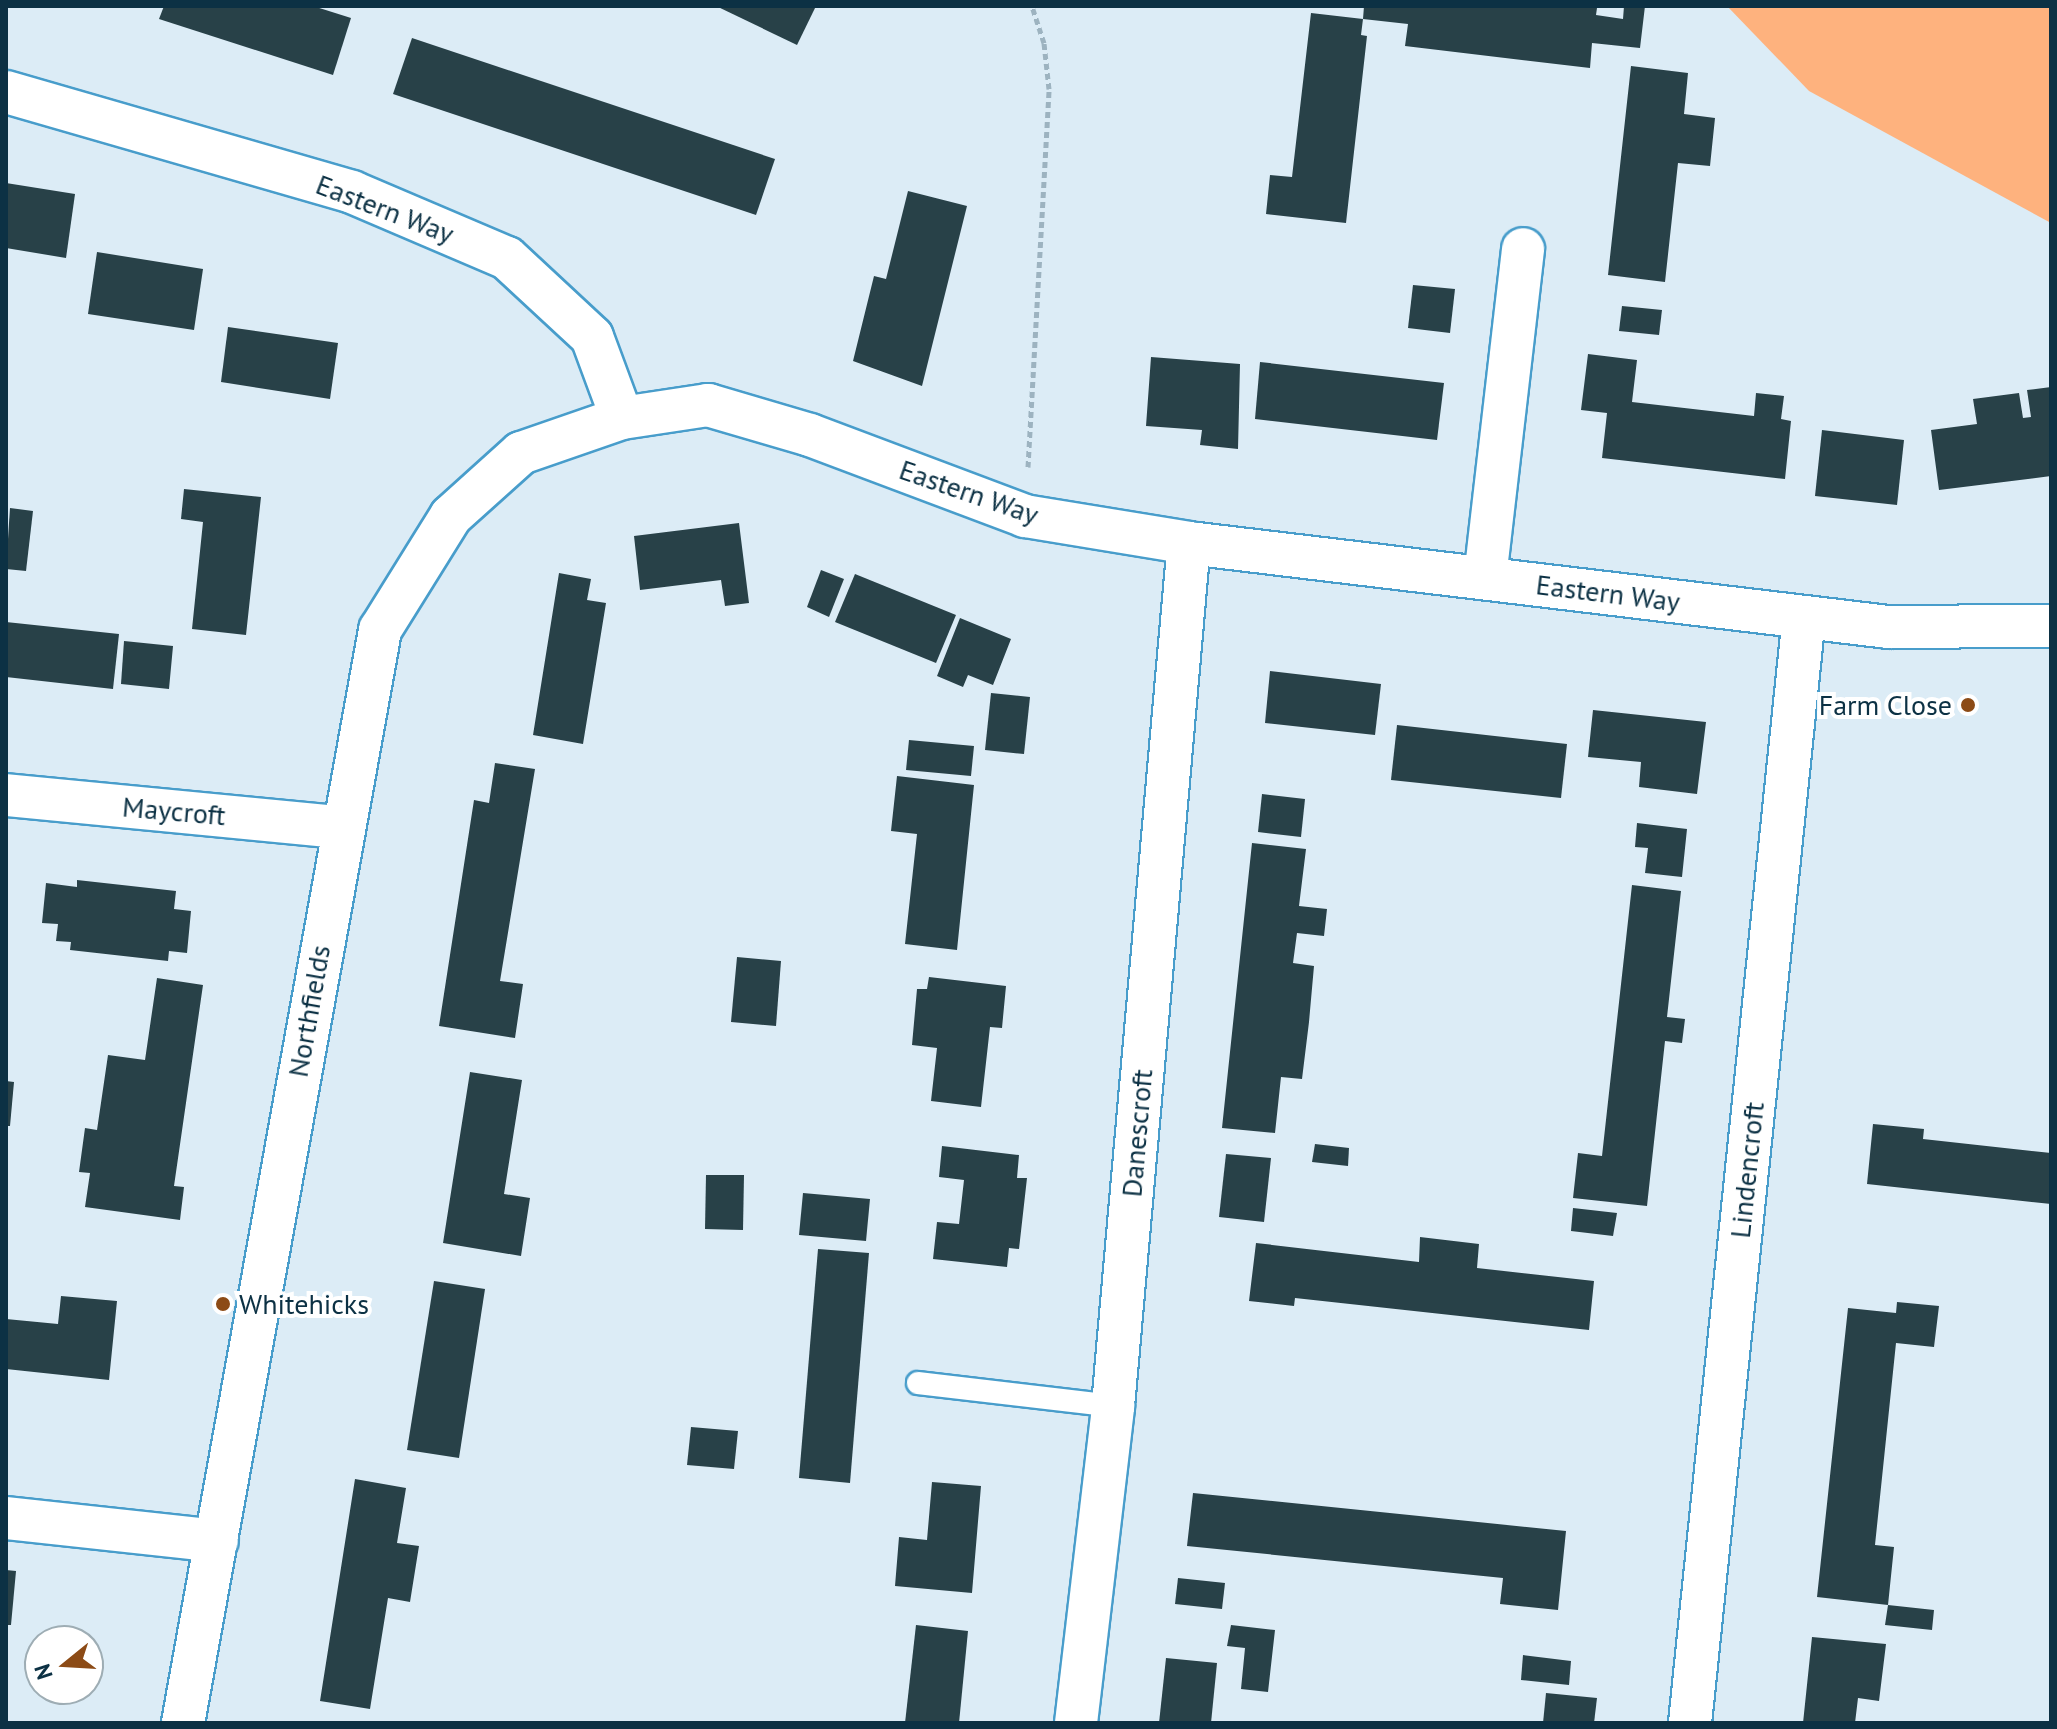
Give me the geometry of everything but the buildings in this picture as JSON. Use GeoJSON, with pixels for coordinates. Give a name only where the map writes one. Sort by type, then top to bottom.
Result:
{"type":"FeatureCollection","features":[{"type":"Feature","properties":{"kind":"street","name":"Eastern Way"},"geometry":{"type":"LineString","coordinates":[[6,92],[352,192],[507,258],[592,337],[622,418],[708,405],[810,435],[1025,516],[1189,543],[1888,627],[2051,626]]}},
{"type":"Feature","properties":{"kind":"street"},"geometry":{"type":"LineString","coordinates":[[1485,578],[1523,249]]}},
{"type":"Feature","properties":{"kind":"street","name":"Northfields"},"geometry":{"type":"LineString","coordinates":[[183,1723],[341,827],[380,630],[451,516],[521,453],[622,418]]}},
{"type":"Feature","properties":{"kind":"street","name":"Danescroft"},"geometry":{"type":"LineString","coordinates":[[1076,1723],[1113,1406],[1189,543]]}},
{"type":"Feature","properties":{"kind":"street","name":"Lindencroft"},"geometry":{"type":"LineString","coordinates":[[1690,1723],[1804,617]]}},
{"type":"Feature","properties":{"kind":"street","name":"Maycroft"},"geometry":{"type":"LineString","coordinates":[[6,795],[341,827]]}},
{"type":"Feature","properties":{"kind":"street"},"geometry":{"type":"LineString","coordinates":[[6,1518],[217,1541]]}},
{"type":"Feature","properties":{"kind":"lane"},"geometry":{"type":"LineString","coordinates":[[918,1383],[1113,1406]]}},
{"type":"Feature","properties":{"kind":"path"},"geometry":{"type":"LineString","coordinates":[[1025,516],[1049,89],[1044,43],[1032,6]]}},
{"type":"Feature","properties":{"kind":"shaded area"},"geometry":{"type":"Polygon","coordinates":[[[1727,6],[2051,6],[2051,223],[1809,91],[1727,6]]]}},
{"type":"Feature","properties":{"kind":"place","name":"Farm Close"},"geometry":{"type":"Point","coordinates":[1968,705]}},
{"type":"Feature","properties":{"kind":"place","name":"Whitehicks"},"geometry":{"type":"Point","coordinates":[223,1304]}}]}
